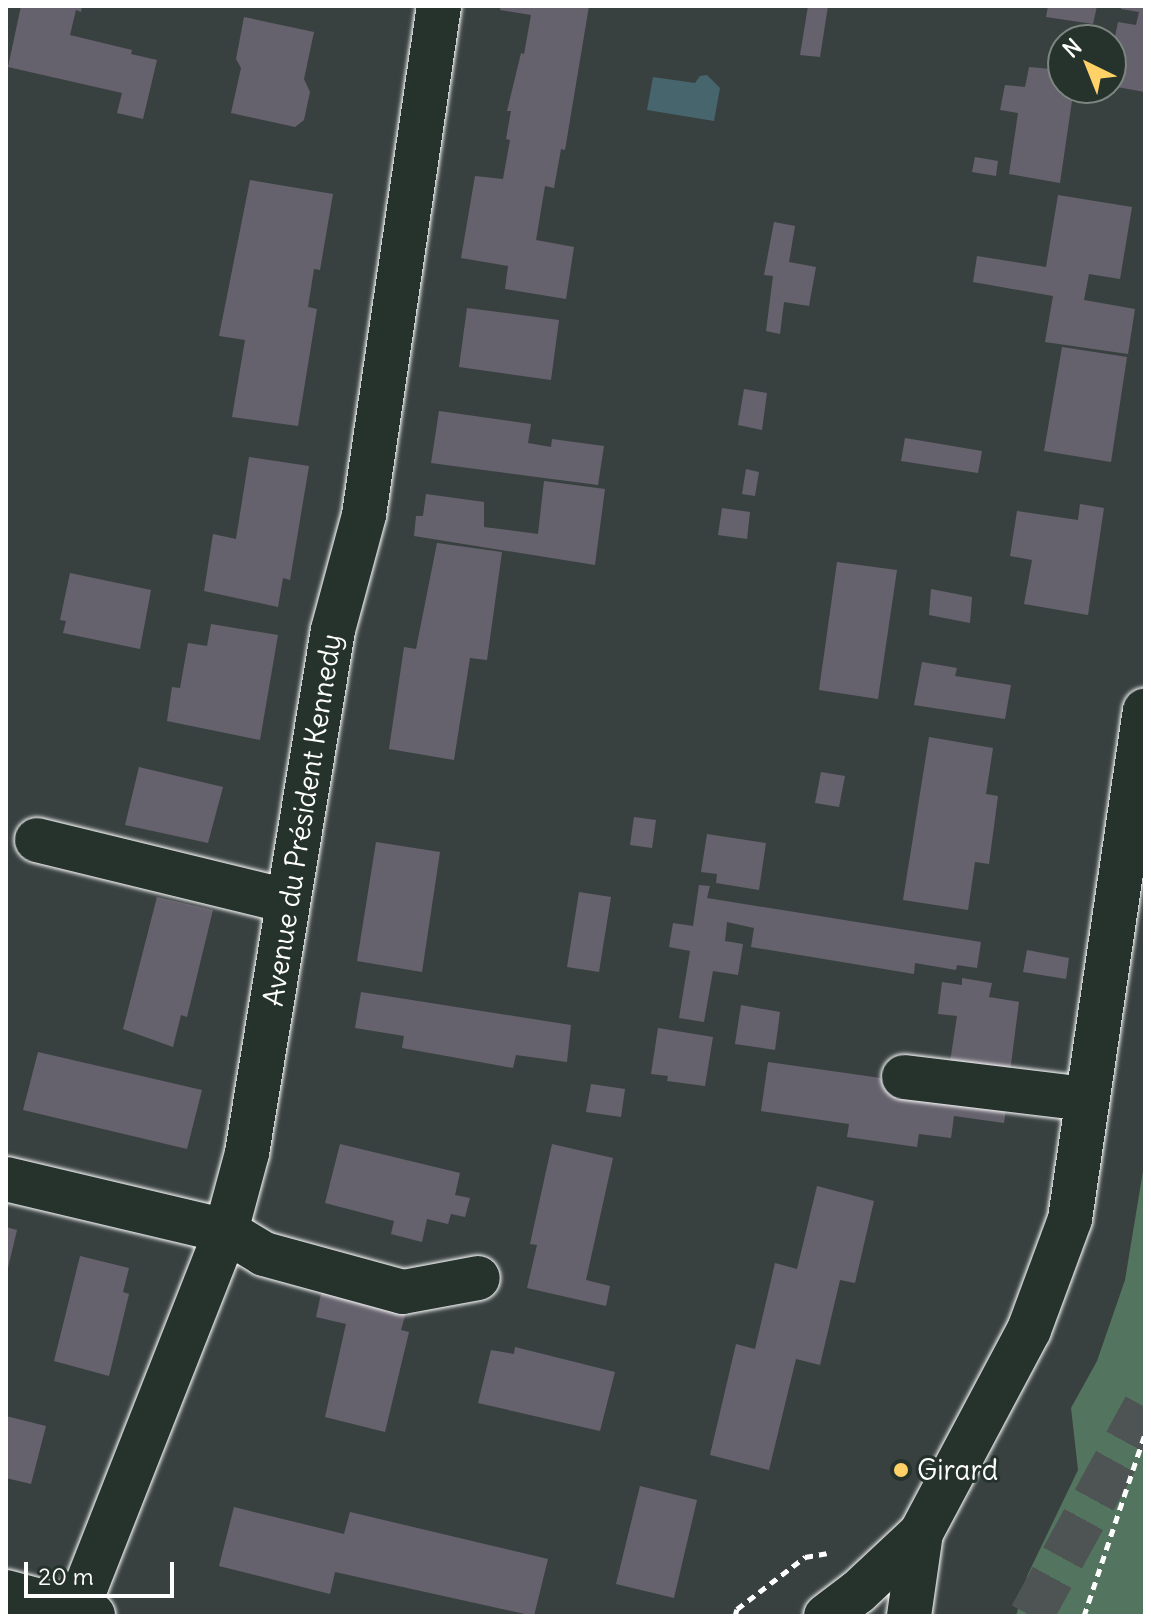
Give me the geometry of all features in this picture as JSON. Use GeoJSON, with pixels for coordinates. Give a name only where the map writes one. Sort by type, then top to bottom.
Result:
{"type":"FeatureCollection","features":[{"type":"Feature","properties":{"kind":"street","name":"Avenue du Président Kennedy"},"geometry":{"type":"LineString","coordinates":[[75,1613],[226,1231],[247,1153],[333,630],[364,515],[439,6]]}},
{"type":"Feature","properties":{"kind":"street"},"geometry":{"type":"LineString","coordinates":[[826,1616],[858,1592],[921,1533],[1029,1330],[1070,1219],[1145,710]]}},
{"type":"Feature","properties":{"kind":"street"},"geometry":{"type":"LineString","coordinates":[[37,840],[288,901]]}},
{"type":"Feature","properties":{"kind":"street"},"geometry":{"type":"LineString","coordinates":[[904,1077],[1087,1099]]}},
{"type":"Feature","properties":{"kind":"street"},"geometry":{"type":"LineString","coordinates":[[6,1179],[226,1231],[264,1254],[403,1292],[478,1278]]}},
{"type":"Feature","properties":{"kind":"street"},"geometry":{"type":"LineString","coordinates":[[909,1616],[921,1533]]}},
{"type":"Feature","properties":{"kind":"street"},"geometry":{"type":"LineString","coordinates":[[6,1592],[75,1613]]}},
{"type":"Feature","properties":{"kind":"path"},"geometry":{"type":"LineString","coordinates":[[1084,1616],[1145,1434]]}},
{"type":"Feature","properties":{"kind":"path"},"geometry":{"type":"LineString","coordinates":[[735,1616],[737,1609],[805,1557],[840,1550]]}},
{"type":"Feature","properties":{"kind":"green space"},"geometry":{"type":"Polygon","coordinates":[[[1145,1159],[1145,1616],[1016,1616],[1027,1576],[1078,1470],[1071,1408],[1097,1361],[1125,1280],[1145,1159]]]}},
{"type":"Feature","properties":{"kind":"water"},"geometry":{"type":"Polygon","coordinates":[[[707,75],[720,88],[714,121],[647,110],[653,77],[695,83],[700,76],[707,75]]]}},
{"type":"Feature","properties":{"kind":"building"},"geometry":{"type":"Polygon","coordinates":[[[21,6],[82,6],[81,12],[76,10],[70,35],[132,50],[131,54],[157,60],[143,119],[117,113],[122,93],[8,67],[21,6]]]}},
{"type":"Feature","properties":{"kind":"building"},"geometry":{"type":"Polygon","coordinates":[[[501,6],[589,6],[565,150],[561,149],[554,188],[545,186],[536,240],[574,247],[566,299],[505,289],[508,266],[461,258],[475,176],[503,179],[510,140],[506,139],[511,111],[507,111],[521,53],[524,54],[531,15],[500,10],[501,6]]]}},
{"type":"Feature","properties":{"kind":"building"},"geometry":{"type":"Polygon","coordinates":[[[808,6],[828,6],[820,57],[800,55],[808,6]]]}},
{"type":"Feature","properties":{"kind":"building"},"geometry":{"type":"Polygon","coordinates":[[[1048,6],[1097,6],[1093,24],[1046,17],[1048,6]]]}},
{"type":"Feature","properties":{"kind":"building"},"geometry":{"type":"Polygon","coordinates":[[[1121,6],[1145,6],[1145,92],[1127,89],[1127,24],[1118,24],[1118,22],[1136,25],[1139,12],[1121,9],[1121,6]]]}},
{"type":"Feature","properties":{"kind":"building"},"geometry":{"type":"Polygon","coordinates":[[[244,17],[314,32],[304,79],[310,92],[304,120],[295,127],[231,113],[241,68],[236,59],[244,17]]]}},
{"type":"Feature","properties":{"kind":"building"},"geometry":{"type":"Polygon","coordinates":[[[1029,67],[1047,69],[1047,104],[1072,104],[1060,183],[1009,174],[1018,113],[1000,110],[1005,85],[1025,87],[1029,67]]]}},
{"type":"Feature","properties":{"kind":"building"},"geometry":{"type":"Polygon","coordinates":[[[975,157],[998,161],[996,176],[972,172],[975,157]]]}},
{"type":"Feature","properties":{"kind":"building"},"geometry":{"type":"Polygon","coordinates":[[[250,180],[333,194],[320,270],[314,269],[308,307],[317,309],[298,426],[232,417],[245,340],[219,336],[250,180]]]}},
{"type":"Feature","properties":{"kind":"building"},"geometry":{"type":"Polygon","coordinates":[[[1058,195],[1132,207],[1120,279],[1089,274],[1084,300],[1135,309],[1128,354],[1045,342],[1053,296],[973,282],[977,256],[1046,267],[1058,195]]]}},
{"type":"Feature","properties":{"kind":"building"},"geometry":{"type":"Polygon","coordinates":[[[774,222],[795,226],[789,262],[816,267],[809,306],[784,302],[780,334],[766,331],[773,276],[764,275],[774,222]]]}},
{"type":"Feature","properties":{"kind":"building"},"geometry":{"type":"Polygon","coordinates":[[[467,308],[559,320],[551,380],[459,367],[467,308]]]}},
{"type":"Feature","properties":{"kind":"building"},"geometry":{"type":"Polygon","coordinates":[[[1062,347],[1127,357],[1111,462],[1044,451],[1062,347]]]}},
{"type":"Feature","properties":{"kind":"building"},"geometry":{"type":"Polygon","coordinates":[[[744,389],[767,393],[762,430],[738,425],[744,389]]]}},
{"type":"Feature","properties":{"kind":"building"},"geometry":{"type":"Polygon","coordinates":[[[439,411],[531,424],[528,443],[551,447],[552,439],[604,446],[598,485],[431,463],[439,411]]]}},
{"type":"Feature","properties":{"kind":"building"},"geometry":{"type":"Polygon","coordinates":[[[905,438],[982,451],[978,473],[901,461],[905,438]]]}},
{"type":"Feature","properties":{"kind":"building"},"geometry":{"type":"Polygon","coordinates":[[[249,457],[309,466],[290,580],[283,578],[278,607],[204,591],[213,534],[236,539],[249,457]]]}},
{"type":"Feature","properties":{"kind":"building"},"geometry":{"type":"Polygon","coordinates":[[[746,469],[759,472],[755,496],[742,494],[746,469]]]}},
{"type":"Feature","properties":{"kind":"building"},"geometry":{"type":"Polygon","coordinates":[[[544,481],[605,489],[595,565],[414,536],[416,516],[423,516],[426,494],[484,502],[484,527],[538,534],[544,481]]]}},
{"type":"Feature","properties":{"kind":"building"},"geometry":{"type":"Polygon","coordinates":[[[1080,504],[1104,508],[1088,615],[1024,604],[1032,560],[1010,556],[1017,511],[1078,520],[1080,504]]]}},
{"type":"Feature","properties":{"kind":"building"},"geometry":{"type":"Polygon","coordinates":[[[722,508],[750,512],[747,539],[718,535],[722,508]]]}},
{"type":"Feature","properties":{"kind":"building"},"geometry":{"type":"Polygon","coordinates":[[[437,543],[502,552],[487,660],[470,658],[454,760],[389,749],[404,647],[416,649],[437,543]]]}},
{"type":"Feature","properties":{"kind":"building"},"geometry":{"type":"Polygon","coordinates":[[[837,562],[897,570],[878,699],[819,690],[837,562]]]}},
{"type":"Feature","properties":{"kind":"building"},"geometry":{"type":"Polygon","coordinates":[[[70,573],[151,590],[140,649],[63,633],[66,621],[60,620],[70,573]]]}},
{"type":"Feature","properties":{"kind":"building"},"geometry":{"type":"Polygon","coordinates":[[[931,589],[972,597],[970,623],[929,615],[931,589]]]}},
{"type":"Feature","properties":{"kind":"building"},"geometry":{"type":"Polygon","coordinates":[[[211,624],[278,635],[260,740],[167,721],[172,687],[180,688],[188,643],[207,646],[211,624]]]}},
{"type":"Feature","properties":{"kind":"building"},"geometry":{"type":"Polygon","coordinates":[[[922,662],[957,668],[955,676],[1011,685],[1005,719],[914,705],[922,662]]]}},
{"type":"Feature","properties":{"kind":"building"},"geometry":{"type":"Polygon","coordinates":[[[929,737],[993,748],[986,794],[998,796],[989,864],[975,862],[968,910],[903,900],[929,737]]]}},
{"type":"Feature","properties":{"kind":"building"},"geometry":{"type":"Polygon","coordinates":[[[139,767],[223,787],[208,843],[125,825],[139,767]]]}},
{"type":"Feature","properties":{"kind":"building"},"geometry":{"type":"Polygon","coordinates":[[[821,772],[845,776],[839,807],[815,803],[821,772]]]}},
{"type":"Feature","properties":{"kind":"building"},"geometry":{"type":"Polygon","coordinates":[[[634,817],[656,820],[652,848],[630,845],[634,817]]]}},
{"type":"Feature","properties":{"kind":"building"},"geometry":{"type":"Polygon","coordinates":[[[707,834],[766,843],[759,890],[716,883],[717,874],[701,872],[707,834]]]}},
{"type":"Feature","properties":{"kind":"building"},"geometry":{"type":"Polygon","coordinates":[[[376,842],[440,852],[422,972],[357,961],[376,842]]]}},
{"type":"Feature","properties":{"kind":"building"},"geometry":{"type":"Polygon","coordinates":[[[699,885],[710,886],[707,898],[981,942],[977,968],[957,965],[956,970],[915,963],[914,974],[751,947],[754,928],[727,922],[725,941],[743,944],[738,975],[713,971],[704,1022],[679,1018],[690,951],[669,947],[673,923],[693,926],[699,885]]]}},
{"type":"Feature","properties":{"kind":"building"},"geometry":{"type":"Polygon","coordinates":[[[579,892],[611,897],[599,972],[567,967],[579,892]]]}},
{"type":"Feature","properties":{"kind":"building"},"geometry":{"type":"Polygon","coordinates":[[[157,897],[213,910],[187,1017],[181,1015],[173,1047],[123,1029],[157,897]]]}},
{"type":"Feature","properties":{"kind":"building"},"geometry":{"type":"Polygon","coordinates":[[[1027,950],[1069,958],[1066,979],[1023,972],[1027,950]]]}},
{"type":"Feature","properties":{"kind":"building"},"geometry":{"type":"Polygon","coordinates":[[[962,978],[992,983],[989,997],[1019,1002],[1010,1072],[950,1062],[957,1016],[938,1014],[942,982],[962,985],[962,978]]]}},
{"type":"Feature","properties":{"kind":"building"},"geometry":{"type":"Polygon","coordinates":[[[361,992],[571,1025],[567,1062],[516,1055],[513,1068],[402,1048],[404,1036],[355,1028],[361,992]]]}},
{"type":"Feature","properties":{"kind":"building"},"geometry":{"type":"Polygon","coordinates":[[[741,1005],[780,1012],[775,1050],[735,1044],[741,1005]]]}},
{"type":"Feature","properties":{"kind":"building"},"geometry":{"type":"Polygon","coordinates":[[[658,1028],[713,1037],[705,1086],[667,1081],[668,1076],[651,1074],[658,1028]]]}},
{"type":"Feature","properties":{"kind":"building"},"geometry":{"type":"Polygon","coordinates":[[[38,1052],[202,1090],[187,1149],[23,1110],[38,1052]]]}},
{"type":"Feature","properties":{"kind":"building"},"geometry":{"type":"Polygon","coordinates":[[[768,1062],[1008,1096],[1004,1123],[954,1116],[951,1138],[919,1134],[917,1147],[847,1137],[849,1124],[761,1111],[768,1062]]]}},
{"type":"Feature","properties":{"kind":"building"},"geometry":{"type":"Polygon","coordinates":[[[591,1084],[625,1089],[621,1117],[586,1112],[591,1084]]]}},
{"type":"Feature","properties":{"kind":"building"},"geometry":{"type":"Polygon","coordinates":[[[340,1144],[460,1173],[455,1195],[470,1198],[465,1217],[451,1214],[448,1224],[427,1219],[422,1242],[391,1234],[394,1221],[325,1203],[340,1144]]]}},
{"type":"Feature","properties":{"kind":"building"},"geometry":{"type":"Polygon","coordinates":[[[552,1144],[613,1158],[586,1280],[610,1286],[606,1306],[527,1288],[537,1245],[530,1244],[552,1144]]]}},
{"type":"Feature","properties":{"kind":"building"},"geometry":{"type":"Polygon","coordinates":[[[817,1186],[874,1201],[855,1283],[840,1280],[820,1365],[796,1359],[769,1470],[710,1455],[736,1344],[755,1349],[775,1263],[797,1269],[817,1186]]]}},
{"type":"Feature","properties":{"kind":"building"},"geometry":{"type":"Polygon","coordinates":[[[6,1227],[17,1230],[7,1272],[6,1272],[6,1227]]]}},
{"type":"Feature","properties":{"kind":"building"},"geometry":{"type":"Polygon","coordinates":[[[80,1256],[129,1268],[123,1292],[129,1294],[109,1376],[54,1361],[80,1256]]]}},
{"type":"Feature","properties":{"kind":"building"},"geometry":{"type":"Polygon","coordinates":[[[322,1289],[407,1309],[401,1330],[409,1332],[385,1432],[325,1417],[346,1324],[316,1317],[322,1289]]]}},
{"type":"Feature","properties":{"kind":"building"},"geometry":{"type":"Polygon","coordinates":[[[515,1347],[615,1372],[600,1431],[478,1403],[491,1350],[514,1354],[515,1347]]]}},
{"type":"Feature","properties":{"kind":"building"},"geometry":{"type":"Polygon","coordinates":[[[6,1416],[46,1426],[31,1484],[6,1478],[6,1416]]]}},
{"type":"Feature","properties":{"kind":"building"},"geometry":{"type":"Polygon","coordinates":[[[640,1486],[697,1500],[674,1598],[616,1584],[640,1486]]]}},
{"type":"Feature","properties":{"kind":"building"},"geometry":{"type":"Polygon","coordinates":[[[234,1507],[344,1534],[350,1512],[548,1559],[534,1616],[335,1572],[330,1594],[219,1566],[234,1507]]]}},
{"type":"Feature","properties":{"kind":"tunnel"},"geometry":{"type":"LineString","coordinates":[[1031,1616],[1145,1407]]}},
{"type":"Feature","properties":{"kind":"place","name":"Girard"},"geometry":{"type":"Point","coordinates":[901,1470]}}]}
